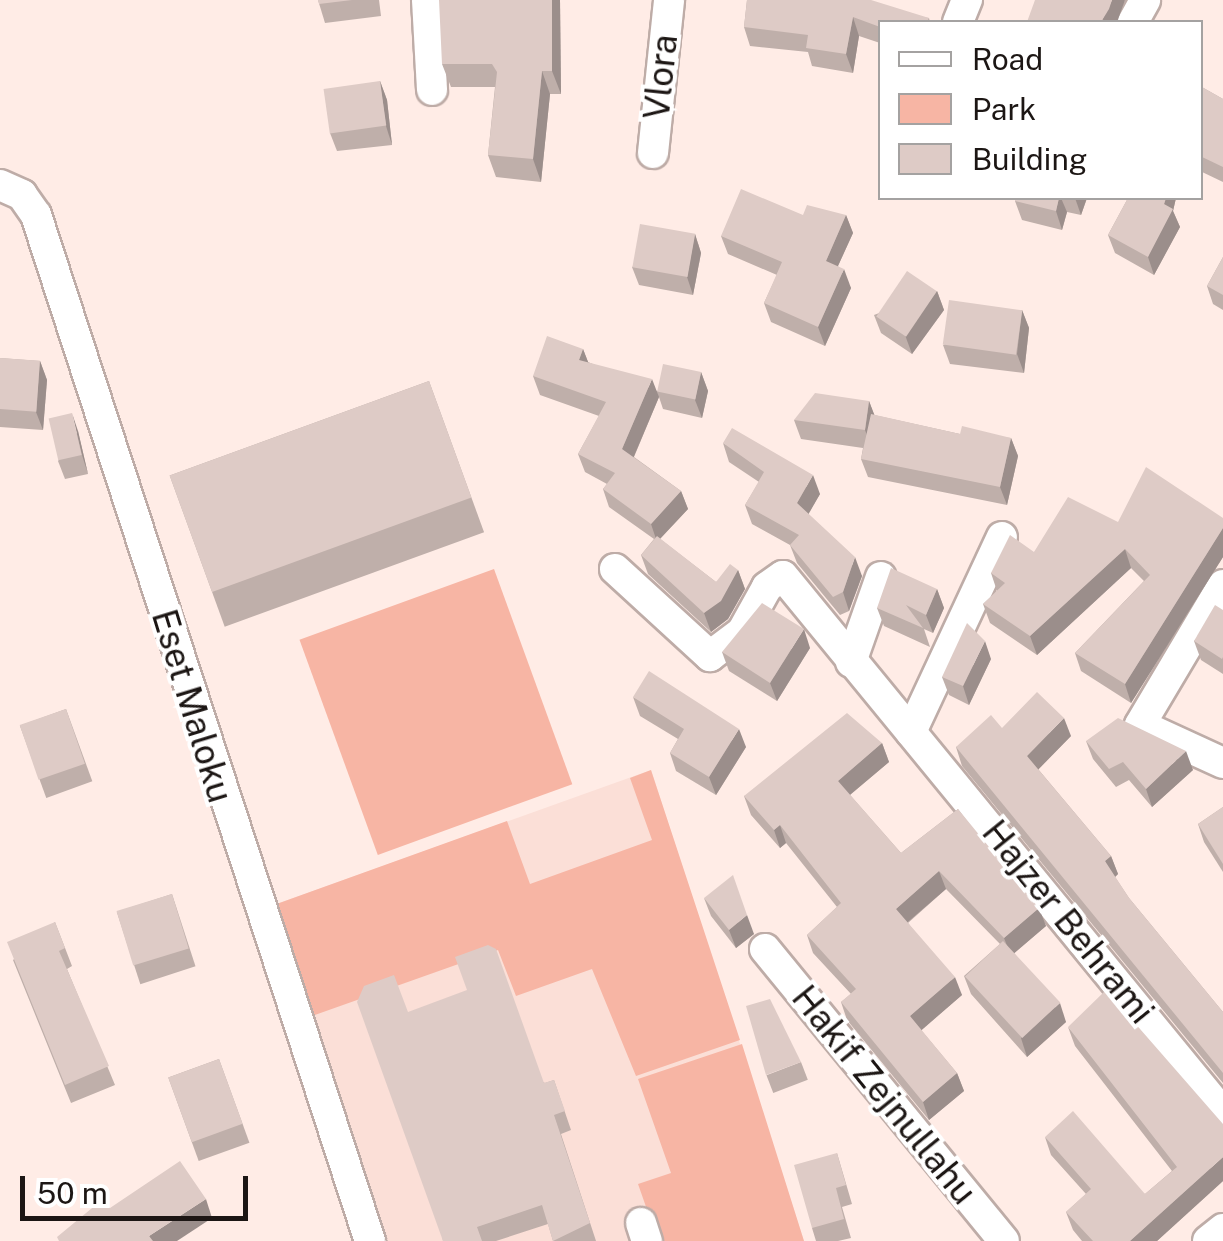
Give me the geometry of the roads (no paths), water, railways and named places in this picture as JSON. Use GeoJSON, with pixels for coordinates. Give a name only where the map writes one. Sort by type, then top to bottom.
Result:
{"type":"FeatureCollection","features":[{"type":"Feature","properties":{"kind":"street"},"geometry":{"type":"LineString","coordinates":[[428,0],[432,90]]}},
{"type":"Feature","properties":{"kind":"street","name":"Vlora"},"geometry":{"type":"LineString","coordinates":[[653,154],[669,0]]}},
{"type":"Feature","properties":{"kind":"street","name":"Eset Maloku"},"geometry":{"type":"LineString","coordinates":[[0,185],[22,195],[36,215],[370,1241]]}},
{"type":"Feature","properties":{"kind":"street"},"geometry":{"type":"LineString","coordinates":[[912,732],[1002,537]]}},
{"type":"Feature","properties":{"kind":"street","name":"Hajzer Behrami"},"geometry":{"type":"LineString","coordinates":[[615,569],[710,656],[726,650],[766,587],[783,576],[1223,1112]]}},
{"type":"Feature","properties":{"kind":"street"},"geometry":{"type":"LineString","coordinates":[[850,662],[881,577]]}},
{"type":"Feature","properties":{"kind":"street"},"geometry":{"type":"LineString","coordinates":[[1223,585],[1140,725],[1223,763]]}},
{"type":"Feature","properties":{"kind":"street","name":"Hakif Zejnullahu"},"geometry":{"type":"LineString","coordinates":[[764,949],[1004,1241]]}},
{"type":"Feature","properties":{"kind":"street"},"geometry":{"type":"LineString","coordinates":[[1208,1241],[1223,1229]]}}]}
